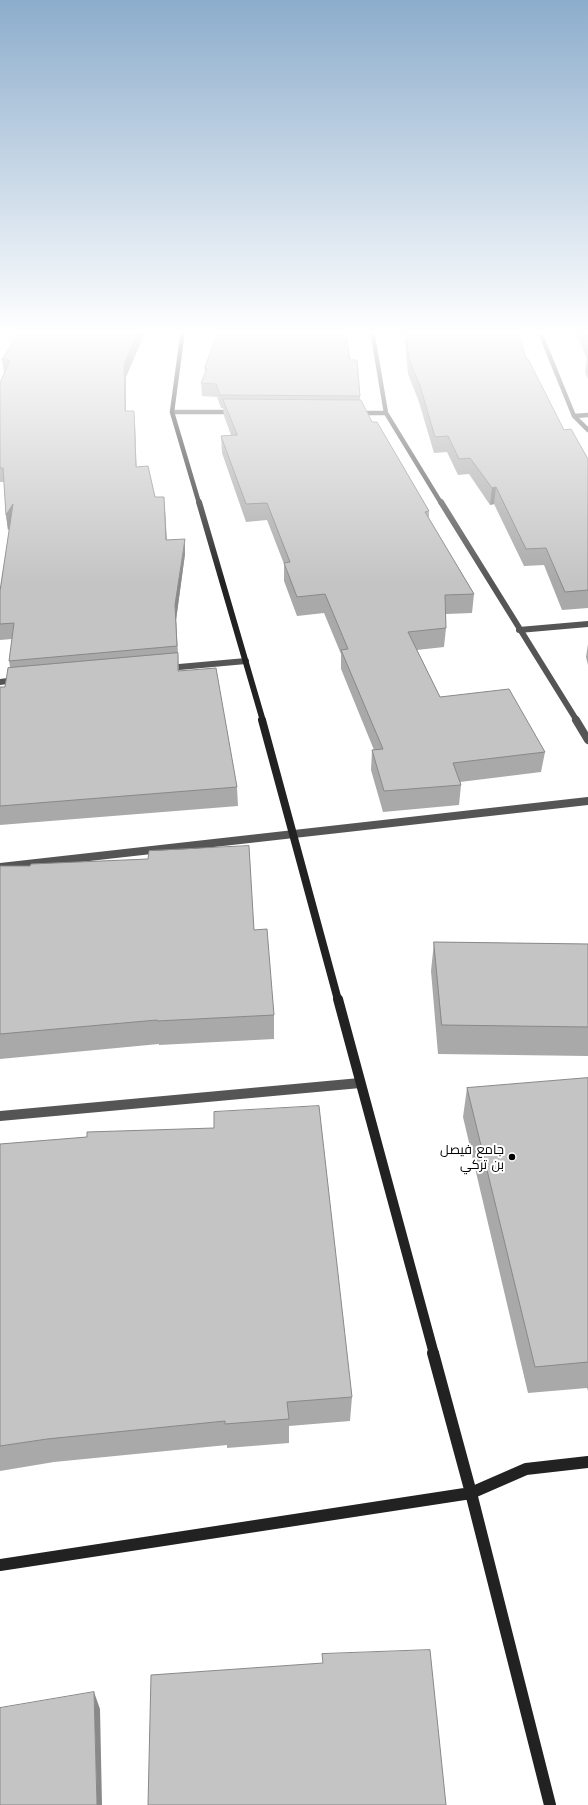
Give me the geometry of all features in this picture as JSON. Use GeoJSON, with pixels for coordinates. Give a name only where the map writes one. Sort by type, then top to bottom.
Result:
{"type":"FeatureCollection","features":[{"type":"Feature","properties":{"kind":"street"},"geometry":{"type":"LineString","coordinates":[[173,414],[246,661],[294,833],[471,1493],[550,1805]]}},
{"type":"Feature","properties":{"kind":"street"},"geometry":{"type":"LineString","coordinates":[[387,414],[588,740]]}},
{"type":"Feature","properties":{"kind":"street"},"geometry":{"type":"LineString","coordinates":[[574,416],[588,415]]}},
{"type":"Feature","properties":{"kind":"street"},"geometry":{"type":"LineString","coordinates":[[574,416],[588,430]]}},
{"type":"Feature","properties":{"kind":"street"},"geometry":{"type":"LineString","coordinates":[[519,630],[588,624]]}},
{"type":"Feature","properties":{"kind":"street"},"geometry":{"type":"LineString","coordinates":[[159,668],[246,661]]}},
{"type":"Feature","properties":{"kind":"street"},"geometry":{"type":"LineString","coordinates":[[0,682],[24,680]]}},
{"type":"Feature","properties":{"kind":"street"},"geometry":{"type":"LineString","coordinates":[[0,867],[588,801]]}},
{"type":"Feature","properties":{"kind":"street"},"geometry":{"type":"LineString","coordinates":[[0,1116],[360,1082]]}},
{"type":"Feature","properties":{"kind":"street"},"geometry":{"type":"LineString","coordinates":[[0,1565],[471,1493],[526,1469],[588,1462]]}},
{"type":"Feature","properties":{"kind":"building"},"geometry":{"type":"Polygon","coordinates":[[[0,414],[134,414],[136,467],[148,466],[155,497],[164,497],[166,540],[185,539],[175,605],[177,646],[9,661],[14,623],[0,624],[0,591],[13,504],[6,515],[3,468],[0,468],[0,414]]]}},
{"type":"Feature","properties":{"kind":"building"},"geometry":{"type":"Polygon","coordinates":[[[229,414],[368,414],[372,422],[377,422],[429,511],[425,512],[474,594],[445,595],[446,628],[408,632],[440,697],[509,689],[545,752],[453,763],[461,785],[384,791],[372,750],[383,749],[341,650],[348,649],[325,594],[297,597],[284,563],[290,562],[267,503],[246,504],[221,436],[237,435],[229,414]]]}},
{"type":"Feature","properties":{"kind":"building"},"geometry":{"type":"Polygon","coordinates":[[[428,414],[556,414],[564,430],[571,429],[588,459],[588,590],[565,592],[546,548],[526,549],[496,487],[492,488],[470,458],[459,459],[448,436],[435,437],[428,414]]]}},
{"type":"Feature","properties":{"kind":"building"},"geometry":{"type":"Polygon","coordinates":[[[178,653],[178,671],[216,668],[237,787],[0,806],[0,687],[5,687],[8,668],[178,653]]]}},
{"type":"Feature","properties":{"kind":"building"},"geometry":{"type":"Polygon","coordinates":[[[249,846],[254,930],[267,929],[274,1015],[157,1020],[0,1034],[0,866],[30,866],[31,864],[148,859],[149,851],[249,846]]]}},
{"type":"Feature","properties":{"kind":"building"},"geometry":{"type":"Polygon","coordinates":[[[434,942],[588,944],[588,1027],[442,1025],[434,942]]]}},
{"type":"Feature","properties":{"kind":"building"},"geometry":{"type":"Polygon","coordinates":[[[588,1078],[588,1362],[535,1367],[467,1088],[588,1078]]]}},
{"type":"Feature","properties":{"kind":"building"},"geometry":{"type":"Polygon","coordinates":[[[319,1106],[352,1397],[287,1402],[289,1419],[225,1424],[225,1421],[47,1439],[0,1446],[0,1144],[87,1137],[87,1132],[214,1128],[214,1112],[319,1106]]]}},
{"type":"Feature","properties":{"kind":"building"},"geometry":{"type":"Polygon","coordinates":[[[430,1650],[446,1805],[148,1805],[151,1675],[323,1663],[322,1654],[430,1650]]]}},
{"type":"Feature","properties":{"kind":"building"},"geometry":{"type":"Polygon","coordinates":[[[94,1692],[97,1805],[0,1805],[0,1708],[94,1692]]]}},
{"type":"Feature","properties":{"kind":"place","name":"جامع فيصل بن تركي"},"geometry":{"type":"Point","coordinates":[512,1157]}}]}
